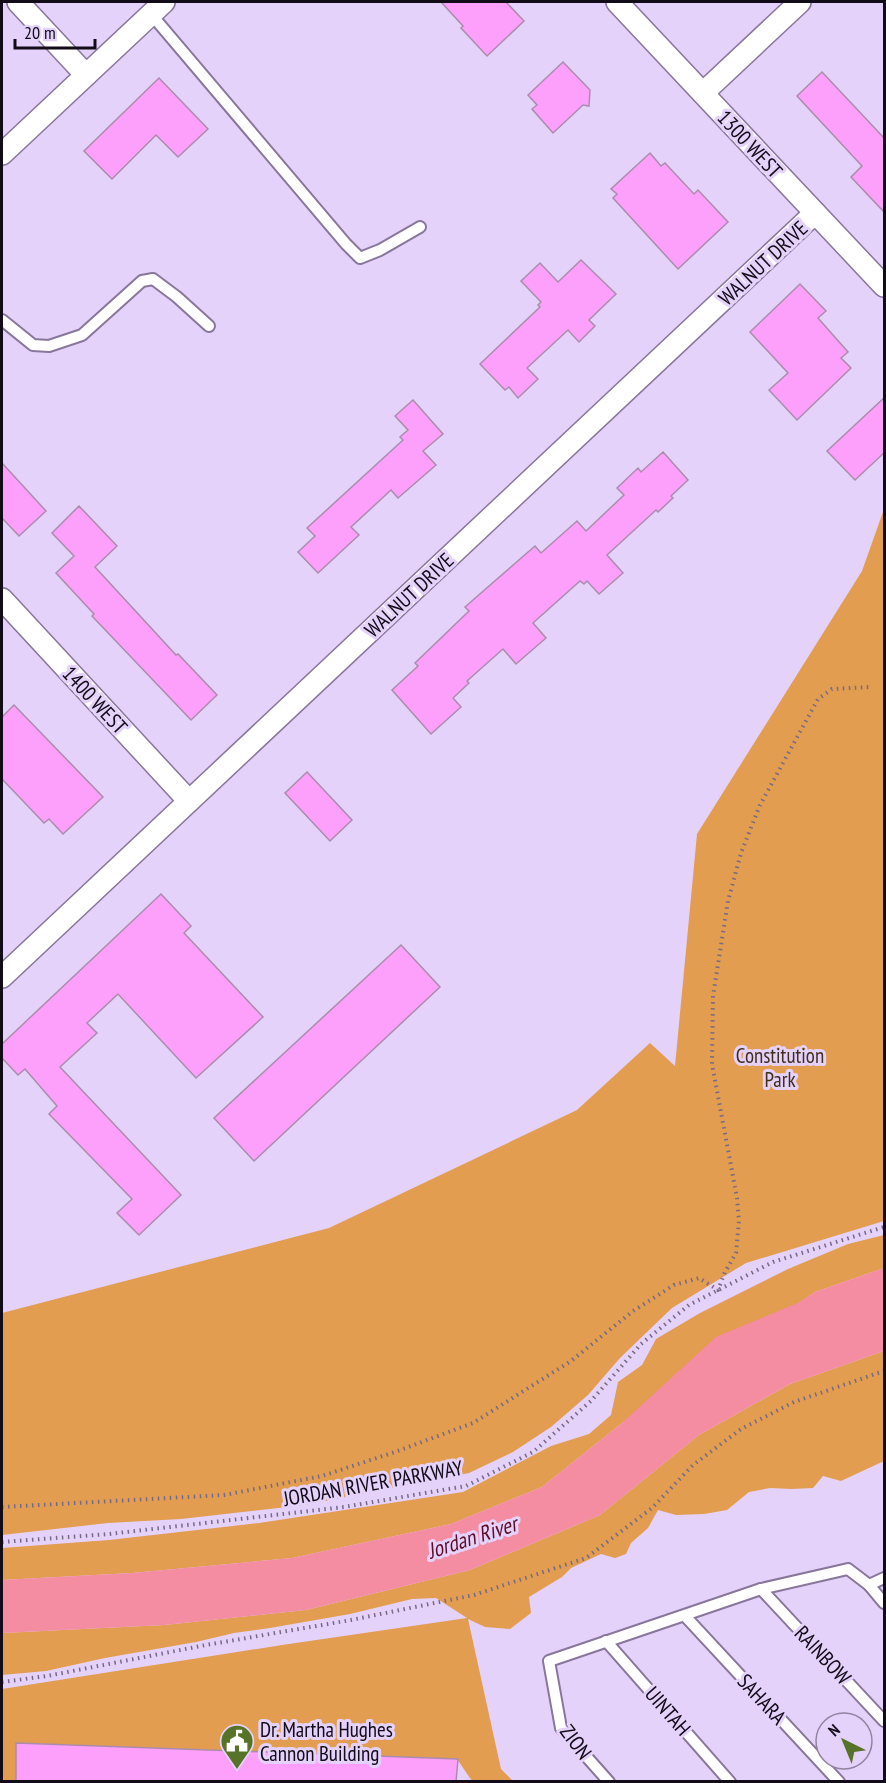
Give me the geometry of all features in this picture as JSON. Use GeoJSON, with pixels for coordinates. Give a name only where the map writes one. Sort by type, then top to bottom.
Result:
{"type":"FeatureCollection","features":[{"type":"Feature","properties":{"kind":"street"},"geometry":{"type":"LineString","coordinates":[[18,2],[86,75]]}},
{"type":"Feature","properties":{"kind":"street","name":"1300 WEST"},"geometry":{"type":"LineString","coordinates":[[617,2],[885,286]]}},
{"type":"Feature","properties":{"kind":"street"},"geometry":{"type":"LineString","coordinates":[[703,93],[800,2]]}},
{"type":"Feature","properties":{"kind":"street"},"geometry":{"type":"LineString","coordinates":[[2,154],[158,8]]}},
{"type":"Feature","properties":{"kind":"street","name":"WALNUT DRIVE"},"geometry":{"type":"LineString","coordinates":[[2,977],[815,213]]}},
{"type":"Feature","properties":{"kind":"street","name":"1400 WEST"},"geometry":{"type":"LineString","coordinates":[[2,599],[189,801]]}},
{"type":"Feature","properties":{"kind":"lane"},"geometry":{"type":"LineString","coordinates":[[158,8],[346,244],[360,258],[380,250],[420,227]]}},
{"type":"Feature","properties":{"kind":"lane"},"geometry":{"type":"LineString","coordinates":[[2,320],[33,345],[49,346],[82,334],[142,281],[153,279],[209,326]]}},
{"type":"Feature","properties":{"kind":"lane"},"geometry":{"type":"LineString","coordinates":[[606,1641],[761,1589],[848,1569],[885,1603]]}},
{"type":"Feature","properties":{"kind":"lane"},"geometry":{"type":"LineString","coordinates":[[869,1586],[885,1578]]}},
{"type":"Feature","properties":{"kind":"lane","name":"RAINBOW"},"geometry":{"type":"LineString","coordinates":[[761,1589],[885,1721]]}},
{"type":"Feature","properties":{"kind":"lane","name":"SAHARA"},"geometry":{"type":"LineString","coordinates":[[685,1616],[839,1782]]}},
{"type":"Feature","properties":{"kind":"lane","name":"ZION"},"geometry":{"type":"LineString","coordinates":[[606,1641],[549,1661],[561,1728],[609,1782]]}},
{"type":"Feature","properties":{"kind":"lane","name":"UINTAH"},"geometry":{"type":"LineString","coordinates":[[606,1641],[730,1782]]}},
{"type":"Feature","properties":{"kind":"path"},"geometry":{"type":"LineString","coordinates":[[2,1507],[224,1495],[322,1476],[473,1423],[571,1361],[633,1311],[674,1286],[699,1278],[718,1290],[736,1253],[739,1221],[737,1198],[712,1064],[713,996],[728,901],[741,853],[760,805],[818,699],[832,688],[870,687]]}},
{"type":"Feature","properties":{"kind":"path","name":"JORDAN RIVER PARKWAY"},"geometry":{"type":"LineString","coordinates":[[2,1542],[109,1534],[344,1507],[466,1486],[533,1452],[591,1401],[641,1344],[690,1305],[773,1262],[885,1227]]}},
{"type":"Feature","properties":{"kind":"path"},"geometry":{"type":"LineString","coordinates":[[2,1682],[47,1676],[351,1620],[474,1595],[586,1558],[652,1508],[693,1465],[741,1429],[794,1402],[885,1371]]}},
{"type":"Feature","properties":{"kind":"green space","name":"Constitution Park"},"geometry":{"type":"Polygon","coordinates":[[[884,509],[884,1221],[746,1263],[672,1308],[620,1358],[588,1395],[551,1427],[513,1452],[469,1473],[305,1505],[2,1535],[2,1313],[329,1228],[577,1110],[650,1043],[675,1066],[697,834],[862,571],[884,509]]]}},
{"type":"Feature","properties":{"kind":"green space"},"geometry":{"type":"Polygon","coordinates":[[[884,1235],[884,1268],[815,1292],[622,1423],[542,1487],[451,1524],[292,1558],[132,1573],[2,1580],[2,1548],[109,1540],[259,1523],[463,1492],[551,1446],[589,1434],[611,1415],[618,1382],[642,1365],[656,1339],[700,1313],[788,1269],[848,1244],[884,1235]]]}},
{"type":"Feature","properties":{"kind":"green space"},"geometry":{"type":"Polygon","coordinates":[[[884,1351],[884,1461],[841,1481],[823,1476],[813,1488],[770,1488],[749,1492],[727,1510],[676,1515],[658,1510],[648,1528],[631,1543],[626,1554],[615,1558],[601,1554],[571,1568],[562,1577],[529,1597],[531,1613],[510,1629],[485,1627],[468,1619],[501,1769],[513,1781],[472,1781],[457,1759],[2,1781],[2,1689],[467,1618],[436,1598],[412,1599],[350,1614],[234,1633],[46,1671],[2,1675],[2,1633],[164,1625],[306,1610],[470,1570],[600,1515],[699,1435],[790,1384],[884,1351]]]}},
{"type":"Feature","properties":{"kind":"water","name":"Jordan River"},"geometry":{"type":"Polygon","coordinates":[[[884,1268],[884,1351],[790,1384],[699,1435],[600,1515],[470,1570],[306,1610],[164,1625],[2,1633],[2,1580],[132,1573],[292,1558],[451,1524],[542,1487],[622,1423],[716,1337],[800,1302],[815,1292],[884,1268]]]}},
{"type":"Feature","properties":{"kind":"building"},"geometry":{"type":"Polygon","coordinates":[[[441,2],[506,2],[524,21],[487,56],[441,2]]]}},
{"type":"Feature","properties":{"kind":"building"},"geometry":{"type":"Polygon","coordinates":[[[563,62],[590,90],[589,106],[583,105],[553,133],[532,109],[537,105],[528,95],[563,62]]]}},
{"type":"Feature","properties":{"kind":"building"},"geometry":{"type":"Polygon","coordinates":[[[822,72],[885,139],[885,213],[851,177],[862,166],[797,96],[822,72]]]}},
{"type":"Feature","properties":{"kind":"building"},"geometry":{"type":"Polygon","coordinates":[[[159,78],[208,129],[178,157],[156,135],[112,179],[84,151],[159,78]]]}},
{"type":"Feature","properties":{"kind":"building"},"geometry":{"type":"Polygon","coordinates":[[[650,153],[661,166],[665,163],[694,194],[698,190],[728,222],[678,269],[613,198],[617,194],[611,189],[650,153]]]}},
{"type":"Feature","properties":{"kind":"building"},"geometry":{"type":"Polygon","coordinates":[[[581,260],[616,294],[589,320],[595,326],[579,342],[568,330],[527,368],[538,379],[518,398],[509,387],[505,390],[480,364],[540,307],[538,305],[541,302],[521,281],[540,263],[558,282],[581,260]]]}},
{"type":"Feature","properties":{"kind":"building"},"geometry":{"type":"Polygon","coordinates":[[[800,284],[826,311],[818,318],[848,352],[841,358],[851,368],[797,420],[769,390],[788,373],[750,332],[800,284]]]}},
{"type":"Feature","properties":{"kind":"building"},"geometry":{"type":"Polygon","coordinates":[[[885,397],[885,452],[855,480],[827,451],[885,397]]]}},
{"type":"Feature","properties":{"kind":"building"},"geometry":{"type":"Polygon","coordinates":[[[413,400],[443,434],[423,451],[436,465],[398,498],[391,490],[351,527],[359,535],[318,573],[298,552],[315,536],[307,528],[403,440],[400,437],[408,430],[395,416],[413,400]]]}},
{"type":"Feature","properties":{"kind":"building"},"geometry":{"type":"Polygon","coordinates":[[[663,452],[688,480],[658,512],[656,510],[607,555],[623,573],[599,594],[587,581],[584,584],[580,581],[533,623],[546,638],[516,664],[503,649],[467,681],[469,683],[453,698],[461,707],[431,734],[392,690],[418,666],[415,663],[469,611],[465,607],[535,546],[541,553],[577,521],[586,531],[624,495],[617,488],[638,468],[641,472],[663,452]]]}},
{"type":"Feature","properties":{"kind":"building"},"geometry":{"type":"Polygon","coordinates":[[[2,463],[46,511],[19,536],[2,518],[2,463]]]}},
{"type":"Feature","properties":{"kind":"building"},"geometry":{"type":"Polygon","coordinates":[[[79,506],[117,546],[95,567],[176,655],[178,654],[217,695],[191,720],[92,616],[94,614],[56,573],[74,556],[52,533],[79,506]]]}},
{"type":"Feature","properties":{"kind":"building"},"geometry":{"type":"Polygon","coordinates":[[[14,705],[103,797],[63,834],[49,819],[44,823],[2,779],[2,717],[14,705]]]}},
{"type":"Feature","properties":{"kind":"building"},"geometry":{"type":"Polygon","coordinates":[[[307,772],[352,820],[330,841],[285,793],[307,772]]]}},
{"type":"Feature","properties":{"kind":"building"},"geometry":{"type":"Polygon","coordinates":[[[161,894],[191,926],[184,933],[263,1017],[196,1078],[118,994],[87,1023],[97,1033],[60,1067],[181,1195],[139,1235],[117,1213],[132,1199],[49,1114],[57,1106],[25,1069],[18,1075],[2,1058],[2,1044],[161,894]]]}},
{"type":"Feature","properties":{"kind":"building"},"geometry":{"type":"Polygon","coordinates":[[[401,945],[440,987],[254,1161],[214,1118],[401,945]]]}},
{"type":"Feature","properties":{"kind":"building","name":"Dr. Martha Hughes Cannon Building"},"geometry":{"type":"Polygon","coordinates":[[[16,1743],[458,1759],[456,1782],[16,1782],[16,1743]]]}},
{"type":"Feature","properties":{"kind":"place","name":"Dr. Martha Hughes Cannon Building"},"geometry":{"type":"Point","coordinates":[237,1770]}}]}
